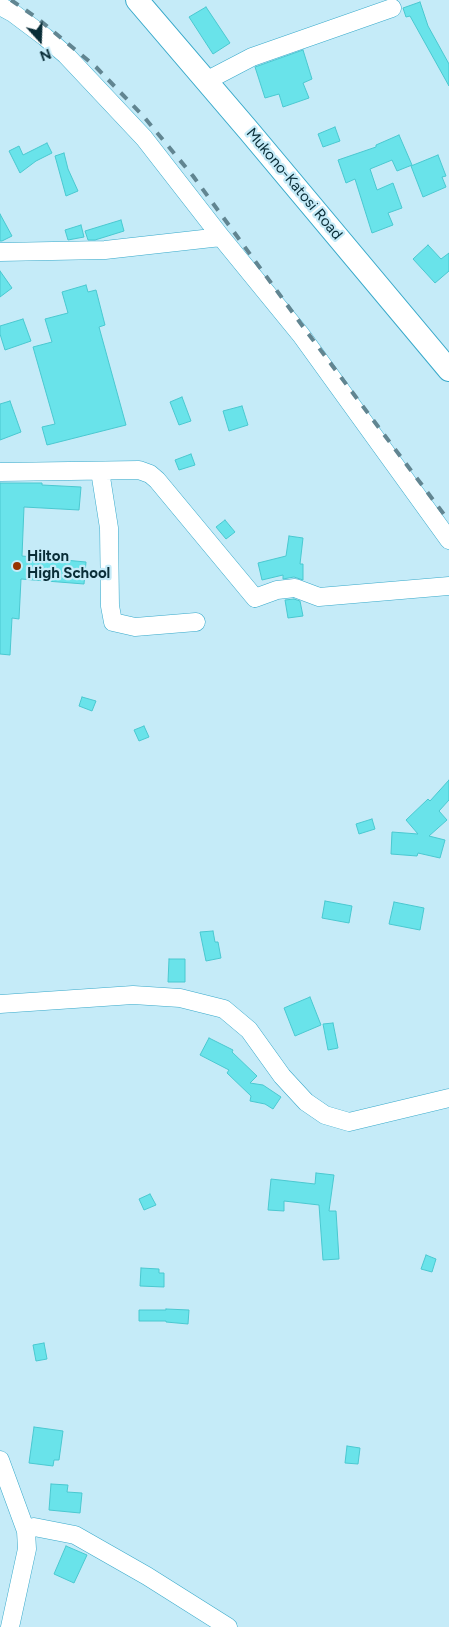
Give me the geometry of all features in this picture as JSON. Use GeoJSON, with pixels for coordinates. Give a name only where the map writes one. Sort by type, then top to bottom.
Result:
{"type":"FeatureCollection","features":[{"type":"Feature","properties":{"kind":"main road","name":"Mukono-Katosi Road"},"geometry":{"type":"LineString","coordinates":[[137,0],[449,370]]}},
{"type":"Feature","properties":{"kind":"street"},"geometry":{"type":"LineString","coordinates":[[0,6],[45,37],[66,55],[144,138],[301,335],[449,540]]}},
{"type":"Feature","properties":{"kind":"street"},"geometry":{"type":"LineString","coordinates":[[206,81],[252,56],[392,8]]}},
{"type":"Feature","properties":{"kind":"street"},"geometry":{"type":"LineString","coordinates":[[0,252],[105,250],[221,236]]}},
{"type":"Feature","properties":{"kind":"street"},"geometry":{"type":"LineString","coordinates":[[0,472],[139,470],[150,474],[255,598],[276,590],[295,588],[319,597],[449,586]]}},
{"type":"Feature","properties":{"kind":"street"},"geometry":{"type":"LineString","coordinates":[[100,471],[109,528],[110,606],[113,622],[135,626],[196,622]]}},
{"type":"Feature","properties":{"kind":"street"},"geometry":{"type":"LineString","coordinates":[[0,1004],[133,995],[180,998],[224,1010],[249,1030],[282,1076],[306,1102],[325,1115],[349,1122],[449,1098]]}},
{"type":"Feature","properties":{"kind":"street"},"geometry":{"type":"LineString","coordinates":[[0,1460],[26,1531],[26,1549],[10,1627]]}},
{"type":"Feature","properties":{"kind":"street"},"geometry":{"type":"LineString","coordinates":[[26,1531],[34,1527],[75,1534],[147,1576],[228,1627]]}},
{"type":"Feature","properties":{"kind":"building"},"geometry":{"type":"Polygon","coordinates":[[[420,2],[428,26],[449,64],[449,86],[410,16],[406,17],[403,8],[420,2]]]}},
{"type":"Feature","properties":{"kind":"building"},"geometry":{"type":"Polygon","coordinates":[[[206,7],[230,43],[213,54],[189,17],[206,7]]]}},
{"type":"Feature","properties":{"kind":"building"},"geometry":{"type":"Polygon","coordinates":[[[303,50],[312,79],[303,83],[309,98],[283,107],[279,94],[265,98],[255,67],[303,50]]]}},
{"type":"Feature","properties":{"kind":"building"},"geometry":{"type":"Polygon","coordinates":[[[335,127],[340,141],[323,147],[318,134],[335,127]]]}},
{"type":"Feature","properties":{"kind":"building"},"geometry":{"type":"Polygon","coordinates":[[[399,135],[412,165],[397,171],[392,160],[370,169],[377,190],[393,183],[402,208],[388,213],[393,225],[372,233],[355,179],[346,183],[338,160],[376,147],[376,145],[399,135]]]}},
{"type":"Feature","properties":{"kind":"building"},"geometry":{"type":"Polygon","coordinates":[[[47,143],[52,153],[36,161],[20,173],[9,151],[19,146],[23,155],[47,143]]]}},
{"type":"Feature","properties":{"kind":"building"},"geometry":{"type":"Polygon","coordinates":[[[64,153],[68,169],[78,191],[66,196],[55,156],[64,153]]]}},
{"type":"Feature","properties":{"kind":"building"},"geometry":{"type":"Polygon","coordinates":[[[438,155],[446,176],[442,177],[446,187],[423,197],[411,166],[438,155]]]}},
{"type":"Feature","properties":{"kind":"building"},"geometry":{"type":"Polygon","coordinates":[[[0,214],[12,236],[2,241],[0,241],[0,214]]]}},
{"type":"Feature","properties":{"kind":"building"},"geometry":{"type":"Polygon","coordinates":[[[121,220],[124,231],[95,240],[88,240],[85,231],[121,220]]]}},
{"type":"Feature","properties":{"kind":"building"},"geometry":{"type":"Polygon","coordinates":[[[81,225],[84,237],[68,240],[65,230],[81,225]]]}},
{"type":"Feature","properties":{"kind":"building"},"geometry":{"type":"Polygon","coordinates":[[[428,245],[441,259],[449,253],[449,271],[435,283],[413,259],[428,245]]]}},
{"type":"Feature","properties":{"kind":"building"},"geometry":{"type":"Polygon","coordinates":[[[0,271],[12,288],[0,297],[0,271]]]}},
{"type":"Feature","properties":{"kind":"building"},"geometry":{"type":"Polygon","coordinates":[[[86,285],[88,292],[96,290],[105,325],[99,327],[126,425],[47,445],[42,427],[55,424],[33,347],[52,342],[45,319],[68,313],[62,292],[86,285]]]}},
{"type":"Feature","properties":{"kind":"building"},"geometry":{"type":"Polygon","coordinates":[[[23,319],[31,341],[5,350],[0,334],[0,326],[23,319]]]}},
{"type":"Feature","properties":{"kind":"building"},"geometry":{"type":"Polygon","coordinates":[[[182,397],[191,421],[179,425],[170,402],[182,397]]]}},
{"type":"Feature","properties":{"kind":"building"},"geometry":{"type":"Polygon","coordinates":[[[10,401],[21,432],[0,440],[0,404],[10,401]]]}},
{"type":"Feature","properties":{"kind":"building"},"geometry":{"type":"Polygon","coordinates":[[[242,406],[248,425],[229,431],[223,411],[242,406]]]}},
{"type":"Feature","properties":{"kind":"building"},"geometry":{"type":"Polygon","coordinates":[[[191,454],[195,465],[179,470],[175,460],[191,454]]]}},
{"type":"Feature","properties":{"kind":"building","name":"Hilton High School"},"geometry":{"type":"Polygon","coordinates":[[[0,483],[42,483],[42,485],[81,487],[79,510],[24,507],[22,556],[86,562],[84,584],[21,579],[19,619],[12,618],[10,655],[0,654],[0,483]]]}},
{"type":"Feature","properties":{"kind":"building"},"geometry":{"type":"Polygon","coordinates":[[[225,520],[235,532],[226,539],[216,527],[225,520]]]}},
{"type":"Feature","properties":{"kind":"building"},"geometry":{"type":"Polygon","coordinates":[[[289,536],[303,538],[300,564],[303,564],[303,580],[294,577],[283,579],[283,575],[262,580],[258,563],[286,556],[289,536]]]}},
{"type":"Feature","properties":{"kind":"building"},"geometry":{"type":"Polygon","coordinates":[[[294,599],[300,601],[303,616],[288,618],[285,600],[294,599]]]}},
{"type":"Feature","properties":{"kind":"building"},"geometry":{"type":"Polygon","coordinates":[[[82,697],[96,701],[92,711],[79,706],[82,697]]]}},
{"type":"Feature","properties":{"kind":"building"},"geometry":{"type":"Polygon","coordinates":[[[144,726],[149,737],[139,741],[134,730],[144,726]]]}},
{"type":"Feature","properties":{"kind":"building"},"geometry":{"type":"Polygon","coordinates":[[[449,780],[449,800],[439,811],[447,820],[429,836],[445,840],[440,858],[418,853],[417,856],[391,854],[392,832],[418,834],[406,820],[428,799],[430,801],[449,780]]]}},
{"type":"Feature","properties":{"kind":"building"},"geometry":{"type":"Polygon","coordinates":[[[372,819],[375,829],[359,834],[356,824],[372,819]]]}},
{"type":"Feature","properties":{"kind":"building"},"geometry":{"type":"Polygon","coordinates":[[[325,901],[352,906],[349,923],[322,918],[325,901]]]}},
{"type":"Feature","properties":{"kind":"building"},"geometry":{"type":"Polygon","coordinates":[[[394,902],[424,908],[420,930],[389,924],[394,902]]]}},
{"type":"Feature","properties":{"kind":"building"},"geometry":{"type":"Polygon","coordinates":[[[213,931],[215,942],[218,942],[221,958],[206,961],[200,932],[213,931]]]}},
{"type":"Feature","properties":{"kind":"building"},"geometry":{"type":"Polygon","coordinates":[[[169,959],[185,959],[185,982],[168,982],[169,959]]]}},
{"type":"Feature","properties":{"kind":"building"},"geometry":{"type":"Polygon","coordinates":[[[310,997],[321,1025],[295,1036],[284,1008],[310,997]]]}},
{"type":"Feature","properties":{"kind":"building"},"geometry":{"type":"Polygon","coordinates":[[[333,1023],[338,1048],[328,1050],[323,1024],[333,1023]]]}},
{"type":"Feature","properties":{"kind":"building"},"geometry":{"type":"Polygon","coordinates":[[[209,1038],[233,1050],[232,1052],[257,1076],[250,1083],[263,1085],[281,1097],[273,1109],[265,1104],[250,1101],[251,1096],[227,1073],[229,1070],[200,1055],[209,1038]]]}},
{"type":"Feature","properties":{"kind":"building"},"geometry":{"type":"Polygon","coordinates":[[[316,1173],[334,1175],[329,1211],[336,1211],[339,1259],[323,1260],[319,1205],[284,1201],[284,1211],[268,1210],[271,1179],[315,1184],[316,1173]]]}},
{"type":"Feature","properties":{"kind":"building"},"geometry":{"type":"Polygon","coordinates":[[[150,1194],[156,1205],[144,1210],[139,1199],[150,1194]]]}},
{"type":"Feature","properties":{"kind":"building"},"geometry":{"type":"Polygon","coordinates":[[[426,1255],[436,1259],[432,1272],[421,1269],[426,1255]]]}},
{"type":"Feature","properties":{"kind":"building"},"geometry":{"type":"Polygon","coordinates":[[[141,1268],[159,1269],[159,1273],[164,1273],[164,1287],[140,1286],[141,1268]]]}},
{"type":"Feature","properties":{"kind":"building"},"geometry":{"type":"Polygon","coordinates":[[[139,1310],[189,1310],[188,1324],[166,1321],[139,1321],[139,1310]]]}},
{"type":"Feature","properties":{"kind":"building"},"geometry":{"type":"Polygon","coordinates":[[[44,1343],[47,1359],[36,1361],[33,1345],[44,1343]]]}},
{"type":"Feature","properties":{"kind":"building"},"geometry":{"type":"Polygon","coordinates":[[[34,1427],[63,1431],[59,1460],[54,1460],[53,1466],[29,1463],[34,1427]]]}},
{"type":"Feature","properties":{"kind":"building"},"geometry":{"type":"Polygon","coordinates":[[[347,1446],[360,1448],[358,1464],[345,1463],[347,1446]]]}},
{"type":"Feature","properties":{"kind":"building"},"geometry":{"type":"Polygon","coordinates":[[[51,1484],[68,1485],[67,1492],[82,1493],[80,1513],[49,1510],[51,1484]]]}},
{"type":"Feature","properties":{"kind":"building"},"geometry":{"type":"Polygon","coordinates":[[[66,1546],[87,1555],[74,1583],[54,1574],[66,1546]]]}},
{"type":"Feature","properties":{"kind":"railway"},"geometry":{"type":"LineString","coordinates":[[11,0],[37,18],[96,67],[144,117],[193,176],[449,521]]}},
{"type":"Feature","properties":{"kind":"place","name":"Hilton High School"},"geometry":{"type":"Point","coordinates":[17,566]}}]}
